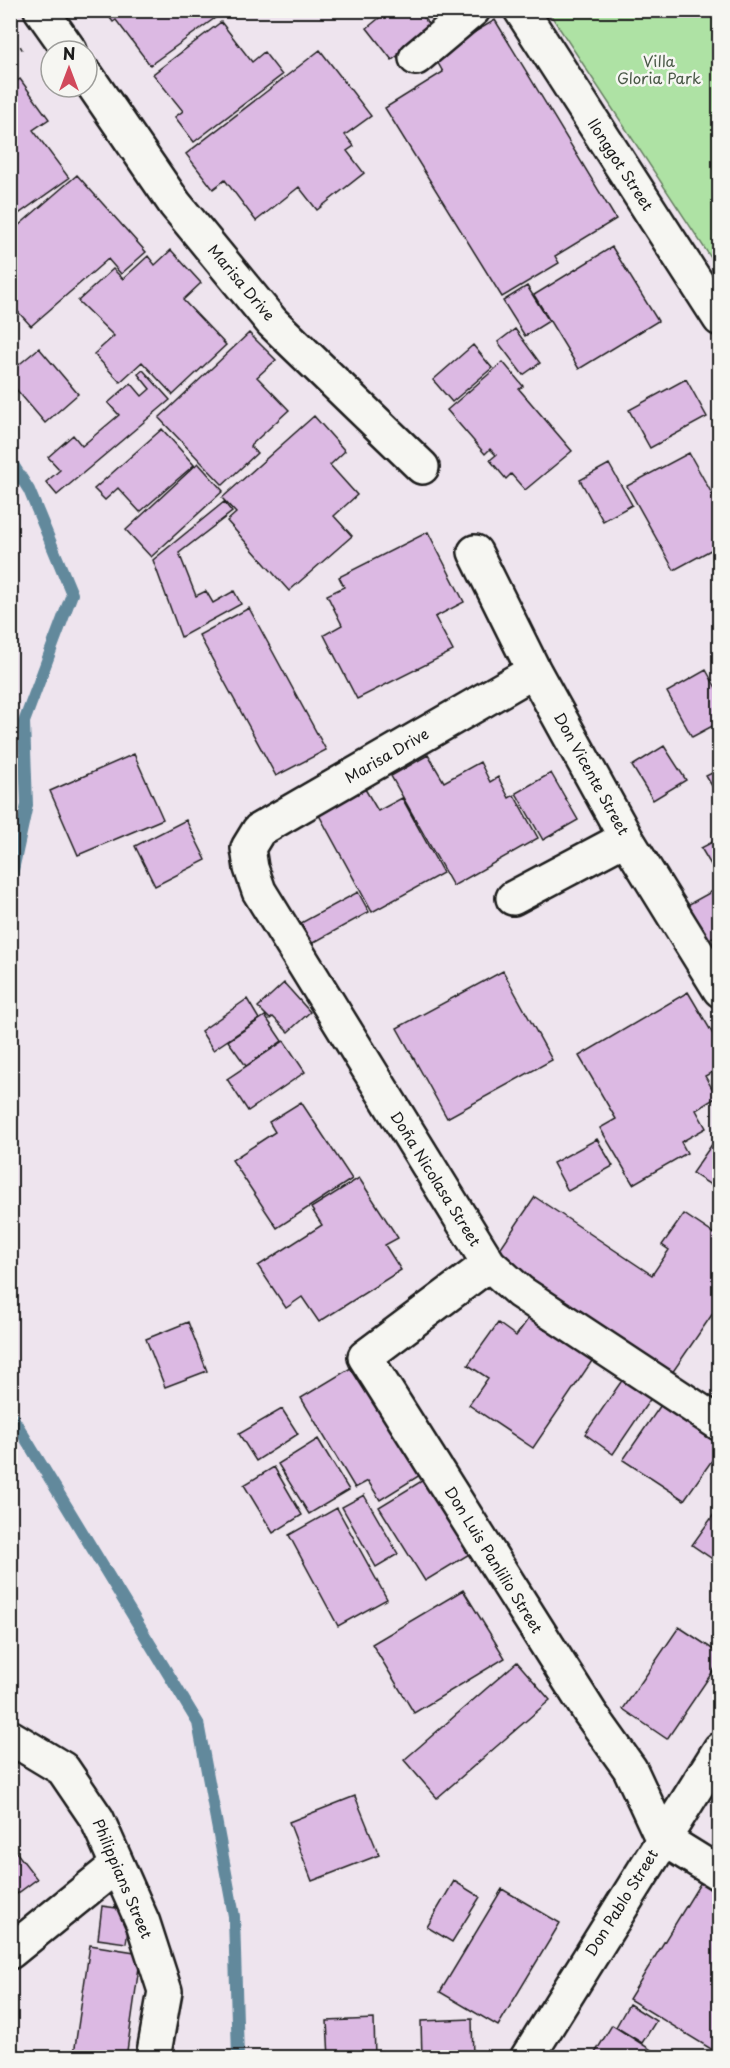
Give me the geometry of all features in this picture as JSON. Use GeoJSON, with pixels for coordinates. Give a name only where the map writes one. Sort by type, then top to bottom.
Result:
{"type":"FeatureCollection","features":[{"type":"Feature","properties":{"kind":"street"},"geometry":{"type":"LineString","coordinates":[[41,10],[62,39]]}},
{"type":"Feature","properties":{"kind":"street"},"geometry":{"type":"LineString","coordinates":[[416,58],[473,10]]}},
{"type":"Feature","properties":{"kind":"street","name":"Ilonggot Street"},"geometry":{"type":"LineString","coordinates":[[521,10],[720,320]]}},
{"type":"Feature","properties":{"kind":"street","name":"Marisa Drive"},"geometry":{"type":"LineString","coordinates":[[99,93],[175,204],[272,322],[422,467]]}},
{"type":"Feature","properties":{"kind":"street","name":"Don Vicente Street"},"geometry":{"type":"LineString","coordinates":[[475,552],[534,671],[626,837],[720,990]]}},
{"type":"Feature","properties":{"kind":"street","name":"Marisa Drive"},"geometry":{"type":"LineString","coordinates":[[248,848],[259,830],[534,671]]}},
{"type":"Feature","properties":{"kind":"street"},"geometry":{"type":"LineString","coordinates":[[513,898],[626,837]]}},
{"type":"Feature","properties":{"kind":"street","name":"Doña Nicolasa Street"},"geometry":{"type":"LineString","coordinates":[[248,848],[251,868],[259,891],[489,1264],[520,1292],[720,1424]]}},
{"type":"Feature","properties":{"kind":"street","name":"Don Luis Panlilio Street"},"geometry":{"type":"LineString","coordinates":[[489,1264],[365,1357],[590,1713],[630,1769],[662,1838]]}},
{"type":"Feature","properties":{"kind":"street","name":"Philippians Street"},"geometry":{"type":"LineString","coordinates":[[10,1737],[63,1769],[97,1819],[143,1923],[165,1991],[153,2058]]}},
{"type":"Feature","properties":{"kind":"street","name":"Don Pablo Street"},"geometry":{"type":"LineString","coordinates":[[527,2058],[662,1838],[720,1749]]}},
{"type":"Feature","properties":{"kind":"street"},"geometry":{"type":"LineString","coordinates":[[662,1838],[720,1874]]}},
{"type":"Feature","properties":{"kind":"street"},"geometry":{"type":"LineString","coordinates":[[10,1952],[116,1866]]}},
{"type":"Feature","properties":{"kind":"green space","name":"Villa Gloria Park"},"geometry":{"type":"Polygon","coordinates":[[[548,11],[719,11],[719,270],[548,11]]]}},
{"type":"Feature","properties":{"kind":"building"},"geometry":{"type":"Polygon","coordinates":[[[97,10],[226,10],[150,65],[116,20],[113,22],[105,11],[100,14],[97,10]]]}},
{"type":"Feature","properties":{"kind":"building"},"geometry":{"type":"Polygon","coordinates":[[[389,10],[418,10],[432,29],[392,60],[367,28],[389,10]]]}},
{"type":"Feature","properties":{"kind":"building"},"geometry":{"type":"Polygon","coordinates":[[[495,20],[616,219],[555,256],[559,263],[502,297],[385,108],[443,72],[434,56],[495,20]]]}},
{"type":"Feature","properties":{"kind":"building"},"geometry":{"type":"Polygon","coordinates":[[[221,22],[252,62],[264,52],[282,75],[194,142],[175,117],[183,111],[153,74],[221,22]]]}},
{"type":"Feature","properties":{"kind":"building"},"geometry":{"type":"Polygon","coordinates":[[[320,50],[371,116],[345,135],[354,146],[347,151],[364,173],[317,210],[299,187],[256,221],[225,180],[213,189],[186,154],[320,50]]]}},
{"type":"Feature","properties":{"kind":"building"},"geometry":{"type":"Polygon","coordinates":[[[20,79],[49,119],[33,130],[69,178],[10,220],[10,86],[20,79]]]}},
{"type":"Feature","properties":{"kind":"building"},"geometry":{"type":"Polygon","coordinates":[[[77,175],[146,252],[121,274],[108,259],[31,326],[10,303],[10,233],[77,175]]]}},
{"type":"Feature","properties":{"kind":"building"},"geometry":{"type":"Polygon","coordinates":[[[612,247],[658,321],[579,369],[534,295],[612,247]]]}},
{"type":"Feature","properties":{"kind":"building"},"geometry":{"type":"Polygon","coordinates":[[[171,250],[201,283],[183,300],[226,345],[173,395],[142,362],[120,382],[94,354],[114,336],[78,301],[113,269],[123,279],[148,256],[155,265],[171,250]]]}},
{"type":"Feature","properties":{"kind":"building"},"geometry":{"type":"Polygon","coordinates":[[[527,286],[549,321],[525,336],[503,301],[527,286]]]}},
{"type":"Feature","properties":{"kind":"building"},"geometry":{"type":"Polygon","coordinates":[[[515,329],[540,363],[523,375],[498,342],[515,329]]]}},
{"type":"Feature","properties":{"kind":"building"},"geometry":{"type":"Polygon","coordinates":[[[249,333],[276,360],[257,377],[289,410],[250,446],[257,453],[223,485],[159,418],[249,333]]]}},
{"type":"Feature","properties":{"kind":"building"},"geometry":{"type":"Polygon","coordinates":[[[473,345],[492,368],[452,402],[433,380],[473,345]]]}},
{"type":"Feature","properties":{"kind":"building"},"geometry":{"type":"Polygon","coordinates":[[[39,348],[78,394],[45,423],[10,382],[10,372],[39,348]]]}},
{"type":"Feature","properties":{"kind":"building"},"geometry":{"type":"Polygon","coordinates":[[[503,362],[523,386],[519,389],[572,451],[525,490],[511,474],[506,479],[490,460],[496,455],[490,449],[485,454],[447,410],[503,362]]]}},
{"type":"Feature","properties":{"kind":"building"},"geometry":{"type":"Polygon","coordinates":[[[143,370],[170,400],[57,495],[46,482],[60,470],[48,457],[73,435],[82,446],[119,415],[108,403],[131,383],[142,396],[150,389],[138,374],[143,370]]]}},
{"type":"Feature","properties":{"kind":"building"},"geometry":{"type":"Polygon","coordinates":[[[686,379],[707,417],[650,448],[629,410],[686,379]]]}},
{"type":"Feature","properties":{"kind":"building"},"geometry":{"type":"Polygon","coordinates":[[[314,416],[345,451],[330,465],[357,495],[334,516],[352,536],[289,591],[227,521],[236,513],[222,498],[314,416]]]}},
{"type":"Feature","properties":{"kind":"building"},"geometry":{"type":"Polygon","coordinates":[[[162,429],[194,465],[140,512],[118,488],[105,500],[94,489],[162,429]]]}},
{"type":"Feature","properties":{"kind":"building"},"geometry":{"type":"Polygon","coordinates":[[[689,453],[720,508],[720,545],[674,570],[627,486],[689,453]]]}},
{"type":"Feature","properties":{"kind":"building"},"geometry":{"type":"Polygon","coordinates":[[[198,463],[223,491],[151,557],[126,530],[198,463]]]}},
{"type":"Feature","properties":{"kind":"building"},"geometry":{"type":"Polygon","coordinates":[[[609,464],[632,505],[603,521],[580,480],[609,464]]]}},
{"type":"Feature","properties":{"kind":"building"},"geometry":{"type":"Polygon","coordinates":[[[224,502],[232,512],[179,553],[196,596],[206,591],[213,603],[234,591],[241,604],[181,637],[153,560],[224,502]]]}},
{"type":"Feature","properties":{"kind":"building"},"geometry":{"type":"Polygon","coordinates":[[[428,532],[464,602],[435,617],[453,651],[357,699],[324,635],[342,625],[327,595],[344,587],[339,577],[428,532]]]}},
{"type":"Feature","properties":{"kind":"building"},"geometry":{"type":"Polygon","coordinates":[[[249,608],[326,750],[276,776],[199,635],[249,608]]]}},
{"type":"Feature","properties":{"kind":"building"},"geometry":{"type":"Polygon","coordinates":[[[706,670],[720,695],[720,722],[692,737],[667,692],[706,670]]]}},
{"type":"Feature","properties":{"kind":"building"},"geometry":{"type":"Polygon","coordinates":[[[664,746],[686,780],[653,800],[632,766],[664,746]]]}},
{"type":"Feature","properties":{"kind":"building"},"geometry":{"type":"Polygon","coordinates":[[[134,754],[163,819],[78,855],[50,791],[134,754]]]}},
{"type":"Feature","properties":{"kind":"building"},"geometry":{"type":"Polygon","coordinates":[[[428,755],[444,782],[480,762],[490,782],[498,777],[509,798],[514,795],[538,838],[453,886],[391,776],[428,755]]]}},
{"type":"Feature","properties":{"kind":"building"},"geometry":{"type":"Polygon","coordinates":[[[720,769],[720,799],[706,776],[720,769]]]}},
{"type":"Feature","properties":{"kind":"building"},"geometry":{"type":"Polygon","coordinates":[[[551,773],[578,820],[543,840],[516,793],[551,773]]]}},
{"type":"Feature","properties":{"kind":"building"},"geometry":{"type":"Polygon","coordinates":[[[365,789],[378,811],[402,798],[443,873],[372,912],[319,815],[365,789]]]}},
{"type":"Feature","properties":{"kind":"building"},"geometry":{"type":"Polygon","coordinates":[[[186,820],[206,860],[155,886],[135,846],[186,820]]]}},
{"type":"Feature","properties":{"kind":"building"},"geometry":{"type":"Polygon","coordinates":[[[720,838],[720,880],[701,848],[720,838]]]}},
{"type":"Feature","properties":{"kind":"building"},"geometry":{"type":"Polygon","coordinates":[[[720,887],[720,938],[717,935],[702,943],[682,908],[720,887]]]}},
{"type":"Feature","properties":{"kind":"building"},"geometry":{"type":"Polygon","coordinates":[[[358,892],[369,912],[311,944],[301,923],[358,892]]]}},
{"type":"Feature","properties":{"kind":"building"},"geometry":{"type":"Polygon","coordinates":[[[503,971],[552,1060],[447,1118],[397,1028],[503,971]]]}},
{"type":"Feature","properties":{"kind":"building"},"geometry":{"type":"Polygon","coordinates":[[[284,983],[310,1012],[288,1032],[273,1017],[270,1019],[258,1007],[284,983]]]}},
{"type":"Feature","properties":{"kind":"building"},"geometry":{"type":"Polygon","coordinates":[[[688,992],[720,1046],[720,1068],[705,1076],[717,1097],[696,1110],[706,1128],[681,1142],[687,1153],[633,1184],[600,1128],[616,1119],[579,1056],[688,992]]]}},
{"type":"Feature","properties":{"kind":"building"},"geometry":{"type":"Polygon","coordinates":[[[247,999],[259,1019],[213,1050],[201,1031],[247,999]]]}},
{"type":"Feature","properties":{"kind":"building"},"geometry":{"type":"Polygon","coordinates":[[[265,1016],[282,1041],[246,1066],[228,1041],[265,1016]]]}},
{"type":"Feature","properties":{"kind":"building"},"geometry":{"type":"Polygon","coordinates":[[[284,1041],[305,1072],[248,1111],[227,1079],[284,1041]]]}},
{"type":"Feature","properties":{"kind":"building"},"geometry":{"type":"Polygon","coordinates":[[[301,1102],[352,1179],[277,1228],[232,1160],[275,1132],[269,1122],[301,1102]]]}},
{"type":"Feature","properties":{"kind":"building"},"geometry":{"type":"Polygon","coordinates":[[[720,1133],[720,1191],[692,1173],[720,1133]]]}},
{"type":"Feature","properties":{"kind":"building"},"geometry":{"type":"Polygon","coordinates":[[[597,1139],[613,1166],[568,1191],[553,1163],[597,1139]]]}},
{"type":"Feature","properties":{"kind":"building"},"geometry":{"type":"Polygon","coordinates":[[[359,1178],[398,1238],[385,1245],[401,1270],[319,1322],[302,1297],[286,1308],[258,1266],[322,1225],[311,1208],[359,1178]]]}},
{"type":"Feature","properties":{"kind":"building"},"geometry":{"type":"Polygon","coordinates":[[[535,1197],[652,1275],[669,1250],[662,1245],[684,1214],[720,1238],[720,1303],[672,1373],[495,1256],[535,1197]]]}},
{"type":"Feature","properties":{"kind":"building"},"geometry":{"type":"Polygon","coordinates":[[[533,1312],[596,1355],[533,1448],[469,1405],[488,1378],[468,1365],[498,1323],[516,1336],[533,1312]]]}},
{"type":"Feature","properties":{"kind":"building"},"geometry":{"type":"Polygon","coordinates":[[[188,1322],[207,1371],[165,1387],[146,1339],[188,1322]]]}},
{"type":"Feature","properties":{"kind":"building"},"geometry":{"type":"Polygon","coordinates":[[[359,1363],[425,1472],[380,1500],[368,1481],[355,1488],[301,1398],[359,1363]]]}},
{"type":"Feature","properties":{"kind":"building"},"geometry":{"type":"Polygon","coordinates":[[[623,1379],[651,1398],[613,1454],[585,1434],[623,1379]]]}},
{"type":"Feature","properties":{"kind":"building"},"geometry":{"type":"Polygon","coordinates":[[[665,1399],[720,1436],[720,1449],[684,1500],[623,1460],[665,1399]]]}},
{"type":"Feature","properties":{"kind":"building"},"geometry":{"type":"Polygon","coordinates":[[[282,1409],[298,1434],[256,1461],[239,1434],[282,1409]]]}},
{"type":"Feature","properties":{"kind":"building"},"geometry":{"type":"Polygon","coordinates":[[[318,1439],[349,1490],[309,1514],[278,1464],[318,1439]]]}},
{"type":"Feature","properties":{"kind":"building"},"geometry":{"type":"Polygon","coordinates":[[[274,1467],[302,1515],[273,1533],[244,1485],[274,1467]]]}},
{"type":"Feature","properties":{"kind":"building"},"geometry":{"type":"Polygon","coordinates":[[[425,1479],[471,1553],[425,1581],[379,1507],[425,1479]]]}},
{"type":"Feature","properties":{"kind":"building"},"geometry":{"type":"Polygon","coordinates":[[[364,1495],[398,1554],[376,1567],[342,1507],[364,1495]]]}},
{"type":"Feature","properties":{"kind":"building"},"geometry":{"type":"Polygon","coordinates":[[[720,1506],[720,1564],[692,1545],[720,1506]]]}},
{"type":"Feature","properties":{"kind":"building"},"geometry":{"type":"Polygon","coordinates":[[[337,1508],[387,1599],[338,1626],[289,1535],[337,1508]]]}},
{"type":"Feature","properties":{"kind":"building"},"geometry":{"type":"Polygon","coordinates":[[[463,1590],[505,1658],[414,1713],[372,1644],[463,1590]]]}},
{"type":"Feature","properties":{"kind":"building"},"geometry":{"type":"Polygon","coordinates":[[[679,1627],[720,1654],[720,1661],[667,1739],[623,1709],[679,1627]]]}},
{"type":"Feature","properties":{"kind":"building"},"geometry":{"type":"Polygon","coordinates":[[[517,1662],[550,1700],[437,1798],[404,1760],[517,1662]]]}},
{"type":"Feature","properties":{"kind":"building"},"geometry":{"type":"Polygon","coordinates":[[[355,1796],[379,1855],[312,1881],[289,1822],[355,1796]]]}},
{"type":"Feature","properties":{"kind":"building"},"geometry":{"type":"Polygon","coordinates":[[[10,1844],[37,1879],[10,1899],[10,1844]]]}},
{"type":"Feature","properties":{"kind":"building"},"geometry":{"type":"Polygon","coordinates":[[[704,1877],[720,1886],[720,2047],[716,2052],[629,1999],[704,1877]]]}},
{"type":"Feature","properties":{"kind":"building"},"geometry":{"type":"Polygon","coordinates":[[[454,1881],[480,1897],[452,1942],[427,1927],[454,1881]]]}},
{"type":"Feature","properties":{"kind":"building"},"geometry":{"type":"Polygon","coordinates":[[[502,1889],[560,1923],[498,2026],[440,1992],[502,1889]]]}},
{"type":"Feature","properties":{"kind":"building"},"geometry":{"type":"Polygon","coordinates":[[[102,1906],[131,1910],[126,1943],[98,1939],[102,1906]]]}},
{"type":"Feature","properties":{"kind":"building"},"geometry":{"type":"Polygon","coordinates":[[[90,1945],[141,1953],[126,2058],[74,2054],[90,1945]]]}},
{"type":"Feature","properties":{"kind":"building"},"geometry":{"type":"Polygon","coordinates":[[[629,2004],[656,2021],[642,2043],[616,2027],[629,2004]]]}},
{"type":"Feature","properties":{"kind":"building"},"geometry":{"type":"Polygon","coordinates":[[[374,2019],[375,2058],[329,2058],[327,2021],[374,2019]]]}},
{"type":"Feature","properties":{"kind":"building"},"geometry":{"type":"Polygon","coordinates":[[[472,2019],[473,2058],[422,2058],[421,2021],[472,2019]]]}},
{"type":"Feature","properties":{"kind":"building"},"geometry":{"type":"Polygon","coordinates":[[[612,2025],[664,2058],[592,2058],[612,2025]]]}},
{"type":"Feature","properties":{"kind":"waterway"},"geometry":{"type":"LineString","coordinates":[[10,460],[29,490],[72,594],[24,722],[27,805],[10,884]]}},
{"type":"Feature","properties":{"kind":"waterway"},"geometry":{"type":"LineString","coordinates":[[10,1413],[198,1723],[234,1916],[238,2058]]}}]}
